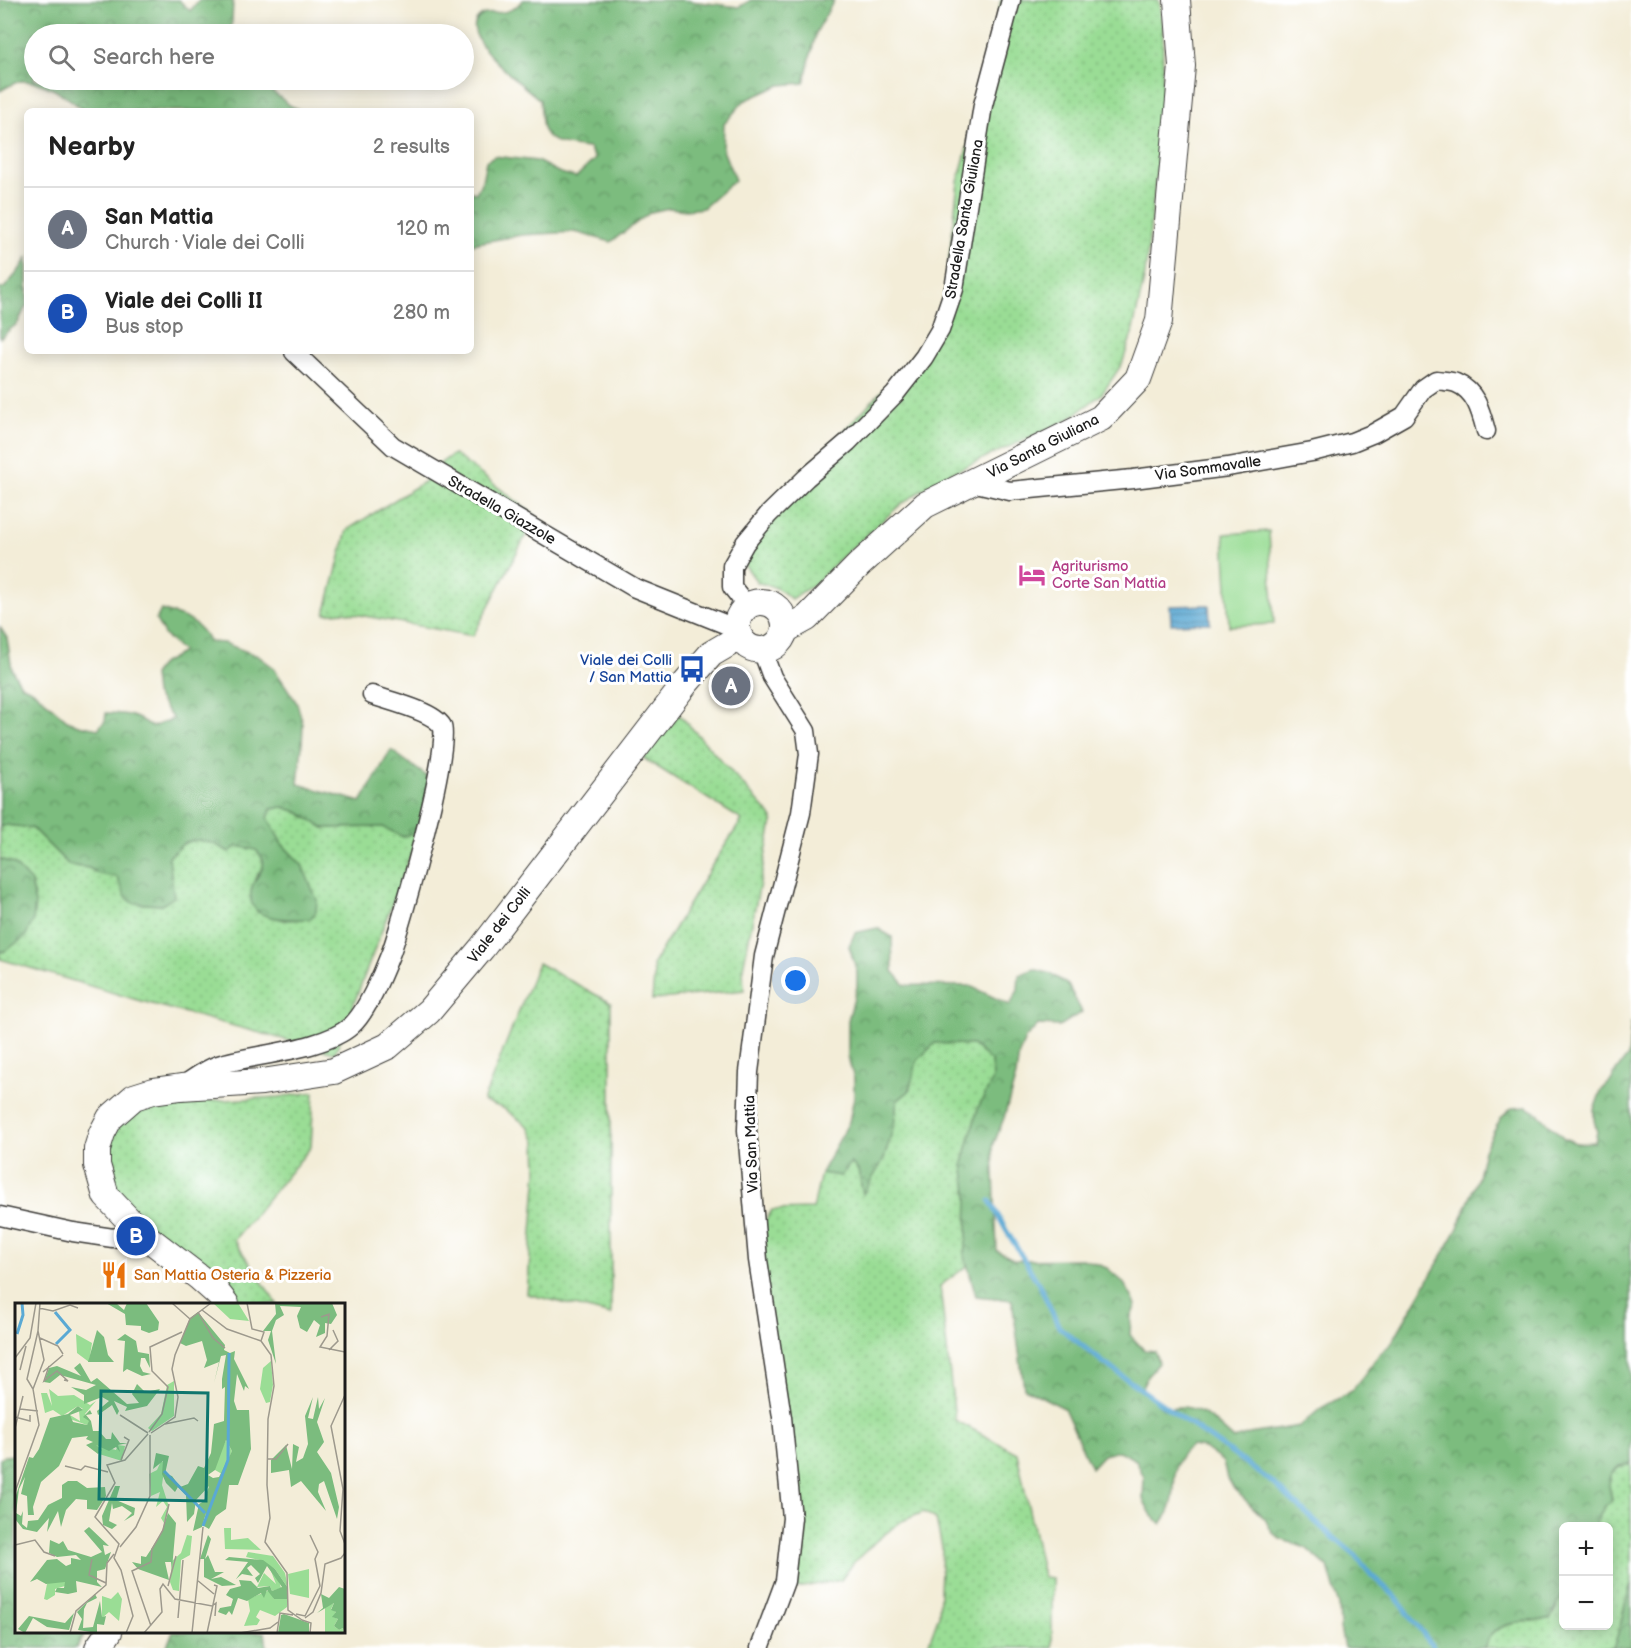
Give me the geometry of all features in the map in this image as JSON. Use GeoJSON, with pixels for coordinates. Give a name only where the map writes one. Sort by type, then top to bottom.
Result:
{"type":"FeatureCollection","features":[{"type":"Feature","properties":{"kind":"street","name":"Stradella Santa Giuliana"},"geometry":{"type":"LineString","coordinates":[[741,624],[732,587],[732,566],[745,543],[768,515],[848,442],[895,394],[924,357],[940,330],[954,289],[983,105],[1011,0]]}},
{"type":"Feature","properties":{"kind":"street","name":"Via Santa Giuliana"},"geometry":{"type":"LineString","coordinates":[[785,630],[807,618],[859,565],[926,505],[1101,418],[1138,379],[1159,321],[1182,66],[1177,0]]}},
{"type":"Feature","properties":{"kind":"street","name":"Stradella Giazzole"},"geometry":{"type":"LineString","coordinates":[[297,354],[393,446],[635,588],[741,624]]}},
{"type":"Feature","properties":{"kind":"street","name":"Via Sommavalle"},"geometry":{"type":"LineString","coordinates":[[972,482],[1010,491],[1228,467],[1312,452],[1352,442],[1394,422],[1404,416],[1422,389],[1436,380],[1457,384],[1470,393],[1479,405],[1486,431]]}},
{"type":"Feature","properties":{"kind":"street"},"geometry":{"type":"LineString","coordinates":[[756,602],[768,602],[781,612],[785,630],[777,644],[762,650],[746,644],[741,624],[756,602]]}},
{"type":"Feature","properties":{"kind":"street","name":"Viale dei Colli"},"geometry":{"type":"LineString","coordinates":[[225,1303],[200,1278],[140,1232],[106,1196],[98,1165],[97,1149],[110,1118],[134,1097],[153,1091],[261,1082],[333,1071],[388,1047],[429,1011],[482,948],[685,684],[741,624]]}},
{"type":"Feature","properties":{"kind":"street","name":"Via San Mattia"},"geometry":{"type":"LineString","coordinates":[[760,1648],[785,1581],[792,1518],[782,1417],[758,1260],[747,1131],[749,1072],[764,956],[801,813],[808,754],[806,731],[772,677],[762,650]]}},
{"type":"Feature","properties":{"kind":"street","name":"Viale dei Colli"},"geometry":{"type":"LineString","coordinates":[[181,1087],[215,1066],[293,1049],[340,1035],[354,1024],[373,994],[390,955],[406,907],[444,743],[443,728],[436,719],[372,695]]}},
{"type":"Feature","properties":{"kind":"street"},"geometry":{"type":"LineString","coordinates":[[0,1216],[113,1238],[140,1232]]}},
{"type":"Feature","properties":{"kind":"street"},"geometry":{"type":"LineString","coordinates":[[98,1648],[107,1633]]}},
{"type":"Feature","properties":{"kind":"green space"},"geometry":{"type":"Polygon","coordinates":[[[0,0],[179,0],[190,11],[199,0],[233,0],[231,24],[24,24],[24,81],[0,91],[0,0]]]}},
{"type":"Feature","properties":{"kind":"green space"},"geometry":{"type":"Polygon","coordinates":[[[523,0],[682,0],[739,7],[751,0],[834,0],[816,33],[804,83],[780,85],[744,101],[724,124],[723,150],[735,180],[703,208],[686,210],[669,208],[651,212],[611,242],[575,232],[522,235],[474,243],[474,193],[476,193],[482,181],[486,161],[494,156],[537,161],[560,173],[576,177],[595,159],[589,148],[562,144],[546,134],[542,125],[540,100],[493,58],[475,32],[476,22],[485,14],[504,12],[517,6],[523,0]]]}},
{"type":"Feature","properties":{"kind":"green space"},"geometry":{"type":"Polygon","coordinates":[[[1001,0],[1159,0],[1163,30],[1162,122],[1145,275],[1132,334],[1122,364],[1102,394],[1066,421],[940,478],[899,506],[815,584],[791,599],[776,588],[758,583],[733,549],[904,367],[933,330],[945,294],[958,182],[988,70],[1001,0]]]}},
{"type":"Feature","properties":{"kind":"green space"},"geometry":{"type":"Polygon","coordinates":[[[54,90],[270,90],[295,108],[80,108],[54,90]]]}},
{"type":"Feature","properties":{"kind":"green space"},"geometry":{"type":"Polygon","coordinates":[[[24,263],[24,310],[18,323],[0,338],[0,288],[4,288],[24,263]]]}},
{"type":"Feature","properties":{"kind":"green space"},"geometry":{"type":"Polygon","coordinates":[[[454,454],[536,516],[473,636],[343,612],[325,614],[347,530],[425,481],[442,462],[454,454]]]}},
{"type":"Feature","properties":{"kind":"green space"},"geometry":{"type":"Polygon","coordinates":[[[1269,531],[1274,624],[1229,626],[1224,534],[1269,531]]]}},
{"type":"Feature","properties":{"kind":"green space"},"geometry":{"type":"Polygon","coordinates":[[[161,610],[189,620],[200,628],[210,642],[224,643],[258,656],[273,667],[297,703],[303,724],[298,784],[361,802],[391,750],[436,783],[421,826],[403,837],[383,827],[324,828],[298,812],[283,807],[271,809],[268,818],[282,844],[302,865],[317,900],[316,912],[310,919],[279,919],[260,913],[254,907],[251,898],[252,887],[263,864],[262,857],[256,850],[237,846],[229,852],[201,840],[189,841],[169,857],[174,897],[162,905],[133,903],[126,897],[117,877],[99,874],[89,868],[69,865],[32,828],[6,825],[0,827],[0,627],[7,638],[12,670],[21,685],[35,692],[67,720],[98,729],[105,721],[106,713],[120,714],[136,717],[152,727],[173,719],[155,694],[153,675],[161,664],[183,652],[165,636],[156,620],[161,610]]]}},
{"type":"Feature","properties":{"kind":"green space"},"geometry":{"type":"Polygon","coordinates":[[[679,714],[773,818],[743,968],[744,990],[652,1000],[653,964],[742,820],[643,758],[679,714]]]}},
{"type":"Feature","properties":{"kind":"green space"},"geometry":{"type":"Polygon","coordinates":[[[283,807],[298,812],[324,828],[384,827],[403,837],[424,820],[335,1053],[137,1000],[0,959],[0,952],[5,951],[14,864],[0,859],[0,827],[6,825],[32,828],[69,865],[89,868],[99,874],[117,877],[129,899],[144,904],[162,905],[169,857],[188,841],[200,840],[229,852],[237,846],[256,849],[263,861],[254,883],[257,912],[284,920],[310,919],[302,865],[282,844],[268,818],[271,809],[283,807]]]}},
{"type":"Feature","properties":{"kind":"green space"},"geometry":{"type":"Polygon","coordinates":[[[0,859],[14,864],[31,882],[35,903],[33,921],[25,937],[0,952],[0,859]]]}},
{"type":"Feature","properties":{"kind":"green space"},"geometry":{"type":"Polygon","coordinates":[[[877,928],[892,937],[893,971],[905,985],[970,986],[1010,1005],[1018,990],[1019,975],[1034,969],[1051,974],[1068,985],[1082,1012],[1060,1026],[1038,1025],[1025,1039],[1019,1054],[1016,1076],[1004,1118],[993,1146],[997,1251],[1015,1260],[1083,1259],[1107,1268],[1123,1282],[1136,1305],[1131,1316],[1130,1335],[1144,1350],[1155,1351],[1158,1363],[1148,1375],[1142,1388],[1164,1409],[1186,1407],[1203,1413],[1234,1439],[1249,1434],[1300,1426],[1321,1408],[1352,1391],[1378,1356],[1391,1344],[1457,1230],[1478,1177],[1484,1150],[1501,1118],[1512,1108],[1527,1107],[1536,1112],[1564,1138],[1576,1143],[1595,1142],[1597,1132],[1594,1110],[1601,1091],[1611,1081],[1628,1056],[1631,1022],[1631,1462],[1629,1465],[1619,1466],[1610,1475],[1609,1486],[1612,1500],[1605,1506],[1596,1522],[1559,1522],[1559,1602],[1550,1619],[1521,1622],[1502,1627],[1488,1639],[1484,1648],[1344,1648],[1339,1606],[1328,1567],[1306,1548],[1280,1539],[1272,1532],[1265,1519],[1234,1489],[1226,1475],[1223,1462],[1204,1448],[1191,1446],[1179,1460],[1172,1503],[1161,1524],[1151,1514],[1143,1499],[1144,1477],[1136,1460],[1119,1451],[1103,1455],[1091,1468],[1064,1408],[1024,1388],[1012,1300],[976,1296],[964,1253],[967,1238],[968,1196],[963,1163],[978,1108],[993,1079],[992,1062],[973,1045],[935,1043],[917,1061],[909,1091],[897,1101],[894,1125],[884,1159],[863,1194],[858,1170],[851,1163],[841,1176],[821,1173],[849,1122],[854,1097],[854,1079],[848,1057],[848,1020],[857,987],[857,972],[849,946],[855,933],[877,928]]]}},
{"type":"Feature","properties":{"kind":"green space"},"geometry":{"type":"Polygon","coordinates":[[[538,963],[611,1003],[611,1315],[527,1294],[537,1171],[536,1142],[529,1127],[503,1108],[483,1101],[538,963]]]}},
{"type":"Feature","properties":{"kind":"green space"},"geometry":{"type":"Polygon","coordinates":[[[935,1043],[973,1045],[992,1062],[993,1079],[978,1108],[963,1163],[968,1196],[967,1238],[964,1253],[967,1266],[940,1286],[955,1420],[1017,1453],[1043,1577],[1052,1578],[1052,1648],[927,1648],[939,1615],[942,1547],[936,1519],[924,1512],[902,1521],[876,1541],[854,1562],[841,1580],[791,1589],[800,1493],[788,1417],[772,1409],[752,1243],[772,1210],[813,1209],[821,1173],[840,1176],[851,1163],[858,1170],[863,1193],[894,1125],[897,1101],[909,1091],[917,1061],[935,1043]]]}},
{"type":"Feature","properties":{"kind":"green space"},"geometry":{"type":"Polygon","coordinates":[[[314,1092],[311,1147],[234,1240],[276,1303],[234,1303],[140,1224],[107,1176],[104,1155],[113,1133],[126,1119],[143,1110],[172,1103],[279,1097],[314,1092]]]}},
{"type":"Feature","properties":{"kind":"green space"},"geometry":{"type":"Polygon","coordinates":[[[15,1455],[15,1633],[85,1633],[76,1648],[0,1648],[0,1459],[4,1456],[15,1455]]]}},
{"type":"Feature","properties":{"kind":"green space"},"geometry":{"type":"Polygon","coordinates":[[[1631,1462],[1631,1584],[1613,1648],[1484,1648],[1494,1632],[1502,1627],[1521,1622],[1550,1619],[1559,1602],[1559,1630],[1613,1630],[1613,1522],[1596,1522],[1605,1506],[1612,1500],[1609,1486],[1610,1475],[1619,1466],[1629,1465],[1631,1462]]]}},
{"type":"Feature","properties":{"kind":"green space"},"geometry":{"type":"Polygon","coordinates":[[[1631,1584],[1631,1648],[1613,1648],[1618,1633],[1631,1584]]]}},
{"type":"Feature","properties":{"kind":"green space"},"geometry":{"type":"Polygon","coordinates":[[[173,1633],[265,1633],[267,1648],[166,1648],[173,1633]]]}},
{"type":"Feature","properties":{"kind":"water"},"geometry":{"type":"Polygon","coordinates":[[[1209,605],[1210,623],[1171,624],[1170,606],[1209,605]]]}},
{"type":"Feature","properties":{"kind":"waterway"},"geometry":{"type":"LineString","coordinates":[[990,1201],[1040,1286],[1059,1327],[1104,1363],[1272,1482],[1356,1556],[1372,1576],[1395,1596],[1434,1648]]}},
{"type":"Feature","properties":{"kind":"place","name":"Agriturismo Corte San Mattia"},"geometry":{"type":"Point","coordinates":[1032,575]}},
{"type":"Feature","properties":{"kind":"place","name":"Viale dei Colli / San Mattia"},"geometry":{"type":"Point","coordinates":[692,669]}},
{"type":"Feature","properties":{"kind":"place","name":"San Mattia"},"geometry":{"type":"Point","coordinates":[731,686]}},
{"type":"Feature","properties":{"kind":"place","name":"Viale dei Colli II"},"geometry":{"type":"Point","coordinates":[136,1236]}},
{"type":"Feature","properties":{"kind":"place","name":"San Mattia Osteria & Pizzeria"},"geometry":{"type":"Point","coordinates":[114,1275]}}]}
